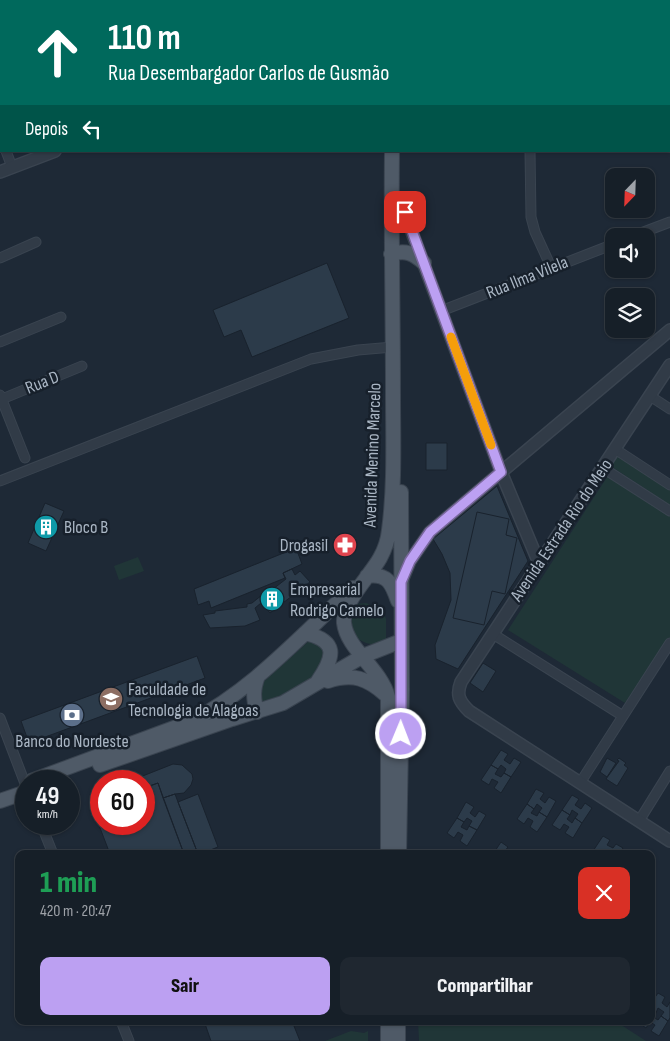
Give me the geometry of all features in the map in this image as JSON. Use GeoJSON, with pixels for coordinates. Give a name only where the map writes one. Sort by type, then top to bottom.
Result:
{"type":"FeatureCollection","features":[{"type":"Feature","properties":{"kind":"main road","name":"Avenida Menino Marcelo"},"geometry":{"type":"LineString","coordinates":[[392,152],[401,582],[400,641],[402,690],[399,850]]}},
{"type":"Feature","properties":{"kind":"main road","name":"Avenida Menino Marcelo"},"geometry":{"type":"LineString","coordinates":[[388,850],[388,697],[382,681],[348,636],[343,616],[379,559],[389,532],[392,507],[395,253],[400,200],[401,152]]}},
{"type":"Feature","properties":{"kind":"main road"},"geometry":{"type":"LineString","coordinates":[[395,253],[410,253],[424,262]]}},
{"type":"Feature","properties":{"kind":"main road"},"geometry":{"type":"LineString","coordinates":[[66,770],[190,722],[210,712],[258,676],[367,576],[375,575],[386,578],[400,606]]}},
{"type":"Feature","properties":{"kind":"main road"},"geometry":{"type":"LineString","coordinates":[[305,633],[318,636],[329,647],[330,662],[312,685]]}},
{"type":"Feature","properties":{"kind":"main road"},"geometry":{"type":"LineString","coordinates":[[80,772],[283,703],[363,656],[400,641]]}},
{"type":"Feature","properties":{"kind":"main road"},"geometry":{"type":"LineString","coordinates":[[257,712],[253,697],[254,686],[258,676]]}},
{"type":"Feature","properties":{"kind":"main road"},"geometry":{"type":"LineString","coordinates":[[312,685],[343,677],[356,677],[374,684],[388,697]]}},
{"type":"Feature","properties":{"kind":"main road"},"geometry":{"type":"LineString","coordinates":[[0,792],[15,788]]}},
{"type":"Feature","properties":{"kind":"main road"},"geometry":{"type":"LineString","coordinates":[[0,802],[15,793]]}},
{"type":"Feature","properties":{"kind":"main road"},"geometry":{"type":"LineString","coordinates":[[388,1025],[388,1041]]}},
{"type":"Feature","properties":{"kind":"main road"},"geometry":{"type":"LineString","coordinates":[[398,1025],[398,1041]]}},
{"type":"Feature","properties":{"kind":"street"},"geometry":{"type":"LineString","coordinates":[[6,152],[12,167]]}},
{"type":"Feature","properties":{"kind":"street"},"geometry":{"type":"LineString","coordinates":[[0,172],[52,152]]}},
{"type":"Feature","properties":{"kind":"street"},"geometry":{"type":"LineString","coordinates":[[530,152],[531,217],[535,232],[551,267]]}},
{"type":"Feature","properties":{"kind":"street"},"geometry":{"type":"LineString","coordinates":[[400,200],[501,472],[539,563]]}},
{"type":"Feature","properties":{"kind":"street"},"geometry":{"type":"LineString","coordinates":[[654,228],[670,222]]}},
{"type":"Feature","properties":{"kind":"street"},"geometry":{"type":"LineString","coordinates":[[0,258],[36,242]]}},
{"type":"Feature","properties":{"kind":"street","name":"Rua Ilma Vilela"},"geometry":{"type":"LineString","coordinates":[[441,311],[605,247]]}},
{"type":"Feature","properties":{"kind":"street"},"geometry":{"type":"LineString","coordinates":[[0,342],[61,317]]}},
{"type":"Feature","properties":{"kind":"street"},"geometry":{"type":"LineString","coordinates":[[401,582],[410,561],[430,532],[670,330]]}},
{"type":"Feature","properties":{"kind":"street"},"geometry":{"type":"LineString","coordinates":[[657,341],[670,344]]}},
{"type":"Feature","properties":{"kind":"street"},"geometry":{"type":"LineString","coordinates":[[0,481],[312,359],[358,350],[393,347]]}},
{"type":"Feature","properties":{"kind":"street","name":"Avenida Estrada Rio do Meio"},"geometry":{"type":"LineString","coordinates":[[580,783],[468,711],[458,697],[458,690],[461,682],[670,365]]}},
{"type":"Feature","properties":{"kind":"street","name":"Rua D"},"geometry":{"type":"LineString","coordinates":[[1,397],[82,366]]}},
{"type":"Feature","properties":{"kind":"street"},"geometry":{"type":"LineString","coordinates":[[650,396],[670,409]]}},
{"type":"Feature","properties":{"kind":"street"},"geometry":{"type":"LineString","coordinates":[[1,397],[25,458]]}},
{"type":"Feature","properties":{"kind":"street"},"geometry":{"type":"LineString","coordinates":[[615,449],[670,485]]}},
{"type":"Feature","properties":{"kind":"street"},"geometry":{"type":"LineString","coordinates":[[603,468],[670,511]]}},
{"type":"Feature","properties":{"kind":"street"},"geometry":{"type":"LineString","coordinates":[[493,634],[623,716]]}},
{"type":"Feature","properties":{"kind":"street"},"geometry":{"type":"LineString","coordinates":[[670,643],[580,783],[670,841]]}},
{"type":"Feature","properties":{"kind":"street"},"geometry":{"type":"LineString","coordinates":[[0,718],[21,770]]}},
{"type":"Feature","properties":{"kind":"street"},"geometry":{"type":"LineString","coordinates":[[638,820],[670,771]]}},
{"type":"Feature","properties":{"kind":"street"},"geometry":{"type":"LineString","coordinates":[[45,835],[51,850]]}},
{"type":"Feature","properties":{"kind":"street"},"geometry":{"type":"LineString","coordinates":[[123,1025],[129,1041]]}},
{"type":"Feature","properties":{"kind":"green space"},"geometry":{"type":"Polygon","coordinates":[[[616,454],[670,489],[670,505],[609,465],[616,454]]]}},
{"type":"Feature","properties":{"kind":"green space"},"geometry":{"type":"Polygon","coordinates":[[[609,474],[670,514],[670,637],[625,703],[508,630],[609,474]]]}},
{"type":"Feature","properties":{"kind":"green space"},"geometry":{"type":"Polygon","coordinates":[[[138,557],[144,571],[119,580],[114,566],[138,557]]]}},
{"type":"Feature","properties":{"kind":"green space"},"geometry":{"type":"Polygon","coordinates":[[[366,603],[382,609],[386,619],[386,643],[376,644],[360,640],[351,629],[350,621],[357,604],[366,603]]]}},
{"type":"Feature","properties":{"kind":"green space"},"geometry":{"type":"Polygon","coordinates":[[[309,641],[320,641],[327,652],[316,676],[263,705],[258,701],[259,686],[309,641]]]}},
{"type":"Feature","properties":{"kind":"green space"},"geometry":{"type":"Polygon","coordinates":[[[418,1025],[621,1025],[646,1041],[419,1041],[418,1025]]]}},
{"type":"Feature","properties":{"kind":"green space"},"geometry":{"type":"Polygon","coordinates":[[[351,1031],[364,1033],[368,1031],[368,1041],[325,1041],[351,1031]]]}},
{"type":"Feature","properties":{"kind":"building"},"geometry":{"type":"Polygon","coordinates":[[[327,263],[349,318],[252,357],[241,330],[224,337],[213,310],[327,263]]]}},
{"type":"Feature","properties":{"kind":"building"},"geometry":{"type":"Polygon","coordinates":[[[426,443],[447,443],[447,470],[426,470],[426,443]]]}},
{"type":"Feature","properties":{"kind":"building"},"geometry":{"type":"Polygon","coordinates":[[[497,486],[528,561],[458,669],[436,659],[435,645],[451,600],[450,573],[433,539],[497,486]]]}},
{"type":"Feature","properties":{"kind":"building","name":"Bloco B"},"geometry":{"type":"Polygon","coordinates":[[[45,503],[64,511],[46,551],[28,543],[45,503]]]}},
{"type":"Feature","properties":{"kind":"building"},"geometry":{"type":"Polygon","coordinates":[[[477,512],[509,519],[506,535],[517,538],[505,594],[492,591],[484,625],[453,618],[477,512]]]}},
{"type":"Feature","properties":{"kind":"building"},"geometry":{"type":"Polygon","coordinates":[[[296,548],[302,564],[283,573],[285,578],[211,608],[209,601],[198,605],[194,589],[296,548]]]}},
{"type":"Feature","properties":{"kind":"building","name":"Empresarial Rodrigo Camelo"},"geometry":{"type":"Polygon","coordinates":[[[292,569],[295,575],[300,571],[310,582],[270,613],[261,603],[255,608],[260,620],[245,626],[210,628],[203,615],[215,613],[215,611],[247,607],[247,604],[252,603],[262,595],[264,596],[286,579],[283,573],[292,569]]]}},
{"type":"Feature","properties":{"kind":"building"},"geometry":{"type":"Polygon","coordinates":[[[197,656],[205,678],[29,743],[21,721],[197,656]]]}},
{"type":"Feature","properties":{"kind":"building"},"geometry":{"type":"Polygon","coordinates":[[[483,663],[496,671],[483,692],[470,683],[483,663]]]}},
{"type":"Feature","properties":{"kind":"building"},"geometry":{"type":"Polygon","coordinates":[[[501,750],[508,754],[504,760],[510,764],[514,758],[521,762],[511,777],[504,773],[506,769],[501,765],[498,769],[491,765],[501,750]]]}},
{"type":"Feature","properties":{"kind":"building"},"geometry":{"type":"Polygon","coordinates":[[[607,758],[616,763],[607,777],[600,772],[607,758]]]}},
{"type":"Feature","properties":{"kind":"building"},"geometry":{"type":"Polygon","coordinates":[[[619,758],[626,763],[624,765],[628,768],[617,786],[606,779],[619,761],[617,760],[619,758]]]}},
{"type":"Feature","properties":{"kind":"building"},"geometry":{"type":"Polygon","coordinates":[[[173,764],[182,765],[192,774],[193,779],[191,785],[184,793],[163,798],[158,783],[155,784],[155,771],[173,764]]]}},
{"type":"Feature","properties":{"kind":"building"},"geometry":{"type":"Polygon","coordinates":[[[491,765],[498,769],[495,774],[501,777],[504,773],[511,777],[501,793],[494,788],[498,782],[492,779],[489,785],[481,780],[491,765]]]}},
{"type":"Feature","properties":{"kind":"building"},"geometry":{"type":"Polygon","coordinates":[[[158,783],[183,850],[108,850],[103,835],[155,835],[155,784],[158,783]]]}},
{"type":"Feature","properties":{"kind":"building"},"geometry":{"type":"Polygon","coordinates":[[[536,789],[544,793],[540,799],[545,803],[549,797],[556,801],[547,817],[539,812],[542,808],[537,804],[534,809],[527,804],[536,789]]]}},
{"type":"Feature","properties":{"kind":"building"},"geometry":{"type":"Polygon","coordinates":[[[175,794],[196,850],[182,850],[163,798],[175,794]]]}},
{"type":"Feature","properties":{"kind":"building"},"geometry":{"type":"Polygon","coordinates":[[[198,794],[218,847],[210,850],[196,850],[178,802],[198,794]]]}},
{"type":"Feature","properties":{"kind":"building"},"geometry":{"type":"Polygon","coordinates":[[[572,795],[579,799],[575,805],[581,809],[585,803],[592,808],[582,823],[575,818],[578,814],[572,810],[570,815],[562,810],[572,795]]]}},
{"type":"Feature","properties":{"kind":"building"},"geometry":{"type":"Polygon","coordinates":[[[466,802],[474,807],[470,813],[475,817],[479,811],[486,815],[477,830],[469,826],[472,821],[467,818],[464,822],[457,818],[466,802]]]}},
{"type":"Feature","properties":{"kind":"building"},"geometry":{"type":"Polygon","coordinates":[[[527,804],[534,809],[531,813],[537,816],[539,812],[547,817],[537,832],[530,827],[533,821],[528,818],[524,824],[517,819],[527,804]]]}},
{"type":"Feature","properties":{"kind":"building"},"geometry":{"type":"Polygon","coordinates":[[[562,810],[570,815],[567,819],[572,823],[575,818],[582,823],[573,838],[565,833],[569,827],[564,824],[560,830],[552,825],[562,810]]]}},
{"type":"Feature","properties":{"kind":"building"},"geometry":{"type":"Polygon","coordinates":[[[457,818],[464,822],[461,827],[467,830],[469,826],[477,830],[467,846],[460,841],[463,835],[458,832],[454,838],[447,833],[457,818]]]}},
{"type":"Feature","properties":{"kind":"building"},"geometry":{"type":"Polygon","coordinates":[[[603,836],[610,840],[607,845],[613,848],[616,844],[623,848],[622,850],[594,850],[603,836]]]}},
{"type":"Feature","properties":{"kind":"building"},"geometry":{"type":"Polygon","coordinates":[[[501,842],[508,847],[506,850],[496,850],[501,842]]]}},
{"type":"Feature","properties":{"kind":"building"},"geometry":{"type":"Polygon","coordinates":[[[658,993],[665,997],[662,1003],[667,1007],[670,1002],[670,1018],[668,1021],[661,1016],[664,1012],[658,1008],[655,1012],[655,997],[658,993]]]}},
{"type":"Feature","properties":{"kind":"building"},"geometry":{"type":"Polygon","coordinates":[[[661,1016],[668,1021],[659,1036],[651,1031],[655,1025],[655,1018],[658,1020],[661,1016]]]}},
{"type":"Feature","properties":{"kind":"building"},"geometry":{"type":"Polygon","coordinates":[[[205,1025],[294,1025],[300,1041],[211,1041],[205,1025]]]}},
{"type":"Feature","properties":{"kind":"slow traffic"},"geometry":{"type":"LineString","coordinates":[[451,337],[491,445]]}},
{"type":"Feature","properties":{"kind":"place","name":"Bloco B"},"geometry":{"type":"Point","coordinates":[46,527]}},
{"type":"Feature","properties":{"kind":"place","name":"Drogasil"},"geometry":{"type":"Point","coordinates":[345,545]}},
{"type":"Feature","properties":{"kind":"place","name":"Empresarial Rodrigo Camelo"},"geometry":{"type":"Point","coordinates":[272,599]}},
{"type":"Feature","properties":{"kind":"place","name":"Faculdade de Tecnologia de Alagoas"},"geometry":{"type":"Point","coordinates":[111,699]}},
{"type":"Feature","properties":{"kind":"place","name":"Banco do Nordeste"},"geometry":{"type":"Point","coordinates":[72,715]}},
{"type":"Feature","properties":{"kind":"route"},"geometry":{"type":"LineString","coordinates":[[401,734],[401,582],[419,545],[430,532],[501,472],[405,212]]}}]}
